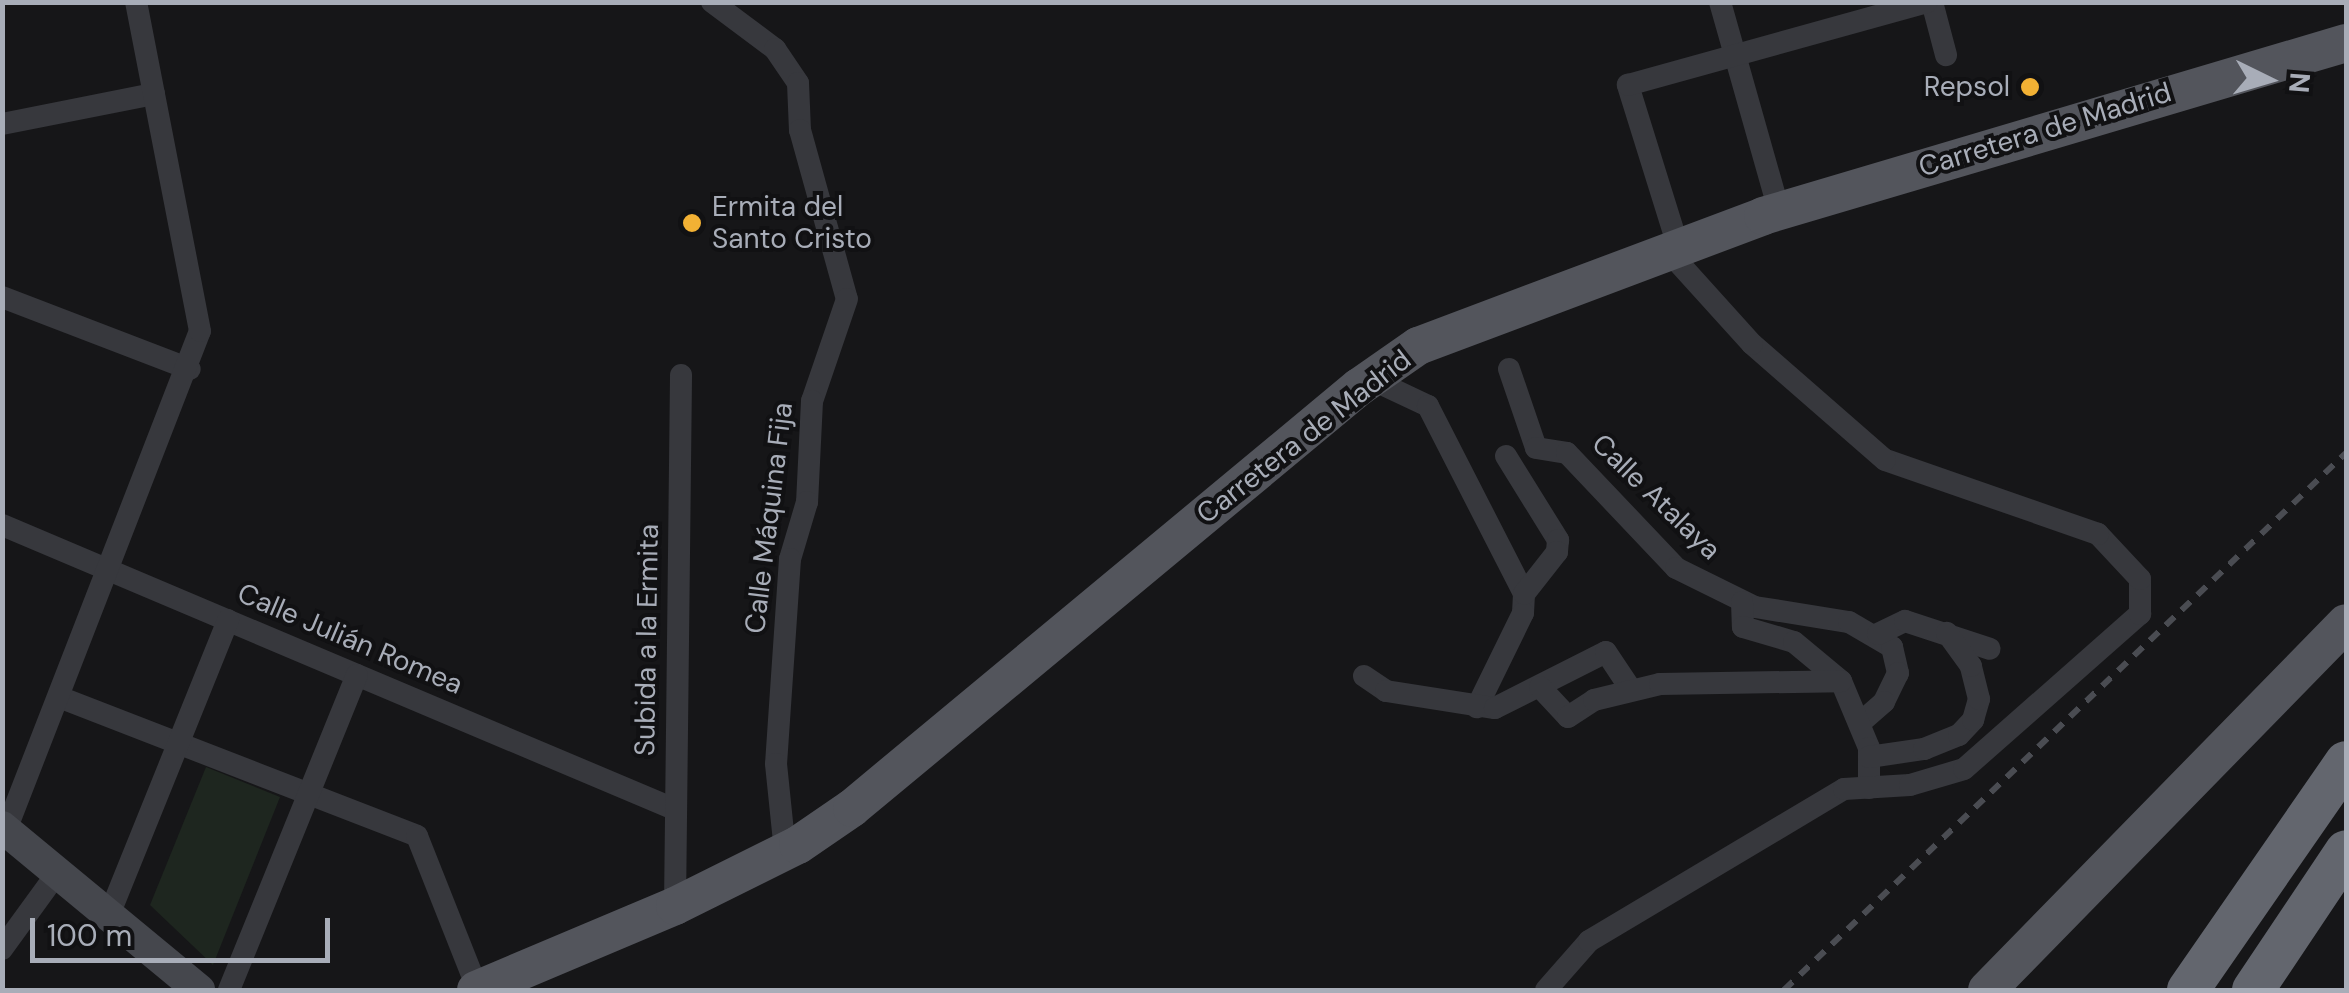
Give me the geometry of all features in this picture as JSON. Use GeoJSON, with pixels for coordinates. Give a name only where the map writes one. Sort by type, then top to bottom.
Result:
{"type":"FeatureCollection","features":[{"type":"Feature","properties":{"kind":"highway"},"geometry":{"type":"LineString","coordinates":[[2188,990],[2346,762]]}},
{"type":"Feature","properties":{"kind":"highway"},"geometry":{"type":"LineString","coordinates":[[2253,990],[2346,852]]}},
{"type":"Feature","properties":{"kind":"main road","name":"Carretera de Madrid"},"geometry":{"type":"LineString","coordinates":[[477,990],[675,906],[786,851],[852,808],[1371,379],[1418,346],[1778,211],[2346,43]]}},
{"type":"Feature","properties":{"kind":"main road"},"geometry":{"type":"LineString","coordinates":[[1986,990],[2346,623]]}},
{"type":"Feature","properties":{"kind":"main road"},"geometry":{"type":"LineString","coordinates":[[4,829],[199,990]]}},
{"type":"Feature","properties":{"kind":"street"},"geometry":{"type":"LineString","coordinates":[[4,829],[190,368],[200,331],[136,2]]}},
{"type":"Feature","properties":{"kind":"street","name":"Calle Máquina Fija"},"geometry":{"type":"LineString","coordinates":[[712,2],[775,48],[798,83],[800,130],[847,298],[812,401],[807,502],[790,559],[776,764],[786,851]]}},
{"type":"Feature","properties":{"kind":"street"},"geometry":{"type":"LineString","coordinates":[[1720,2],[1778,211]]}},
{"type":"Feature","properties":{"kind":"street"},"geometry":{"type":"LineString","coordinates":[[1546,990],[1589,941],[1844,789],[1910,786],[1964,769],[2140,614],[2140,579],[2098,534],[1885,460],[1752,344],[1672,248],[1628,85],[1930,2],[1946,55]]}},
{"type":"Feature","properties":{"kind":"street"},"geometry":{"type":"LineString","coordinates":[[2,124],[154,94]]}},
{"type":"Feature","properties":{"kind":"street"},"geometry":{"type":"LineString","coordinates":[[2,297],[190,368]]}},
{"type":"Feature","properties":{"kind":"street","name":"Calle Atalaya"},"geometry":{"type":"LineString","coordinates":[[1509,368],[1536,448],[1567,452],[1676,568],[1749,604]]}},
{"type":"Feature","properties":{"kind":"street","name":"Subida a la Ermita"},"geometry":{"type":"LineString","coordinates":[[675,906],[681,375]]}},
{"type":"Feature","properties":{"kind":"street"},"geometry":{"type":"LineString","coordinates":[[1371,379],[1428,406],[1524,594]]}},
{"type":"Feature","properties":{"kind":"street"},"geometry":{"type":"LineString","coordinates":[[1477,708],[1522,613],[1524,594],[1556,552],[1558,540],[1506,456]]}},
{"type":"Feature","properties":{"kind":"street","name":"Calle Julián Romea"},"geometry":{"type":"LineString","coordinates":[[2,525],[674,809]]}},
{"type":"Feature","properties":{"kind":"street"},"geometry":{"type":"LineString","coordinates":[[1861,722],[1884,702],[1898,673],[1898,658],[1878,634],[1848,622],[1749,604],[1743,626],[1794,642],[1841,681],[1861,722],[1869,757],[1868,788]]}},
{"type":"Feature","properties":{"kind":"street"},"geometry":{"type":"LineString","coordinates":[[110,915],[228,620]]}},
{"type":"Feature","properties":{"kind":"street"},"geometry":{"type":"LineString","coordinates":[[1878,634],[1905,621],[1990,650]]}},
{"type":"Feature","properties":{"kind":"street"},"geometry":{"type":"LineString","coordinates":[[1869,757],[1924,749],[1959,735],[1973,720],[1979,699],[1970,666],[1947,633]]}},
{"type":"Feature","properties":{"kind":"street"},"geometry":{"type":"LineString","coordinates":[[1364,676],[1386,691],[1494,708],[1606,652],[1630,688]]}},
{"type":"Feature","properties":{"kind":"street"},"geometry":{"type":"LineString","coordinates":[[229,990],[357,675]]}},
{"type":"Feature","properties":{"kind":"street"},"geometry":{"type":"LineString","coordinates":[[1540,686],[1560,715],[1568,717],[1630,688],[1841,681]]}},
{"type":"Feature","properties":{"kind":"street"},"geometry":{"type":"LineString","coordinates":[[59,697],[417,836],[477,990]]}},
{"type":"Feature","properties":{"kind":"street"},"geometry":{"type":"LineString","coordinates":[[2,949],[58,872]]}},
{"type":"Feature","properties":{"kind":"shaded area"},"geometry":{"type":"Polygon","coordinates":[[[206,767],[280,797],[213,965],[150,905],[206,767]]]}},
{"type":"Feature","properties":{"kind":"railway"},"geometry":{"type":"LineString","coordinates":[[1784,990],[2346,453]]}},
{"type":"Feature","properties":{"kind":"place","name":"Repsol"},"geometry":{"type":"Point","coordinates":[2030,87]}},
{"type":"Feature","properties":{"kind":"place","name":"Ermita del Santo Cristo"},"geometry":{"type":"Point","coordinates":[692,223]}}]}
